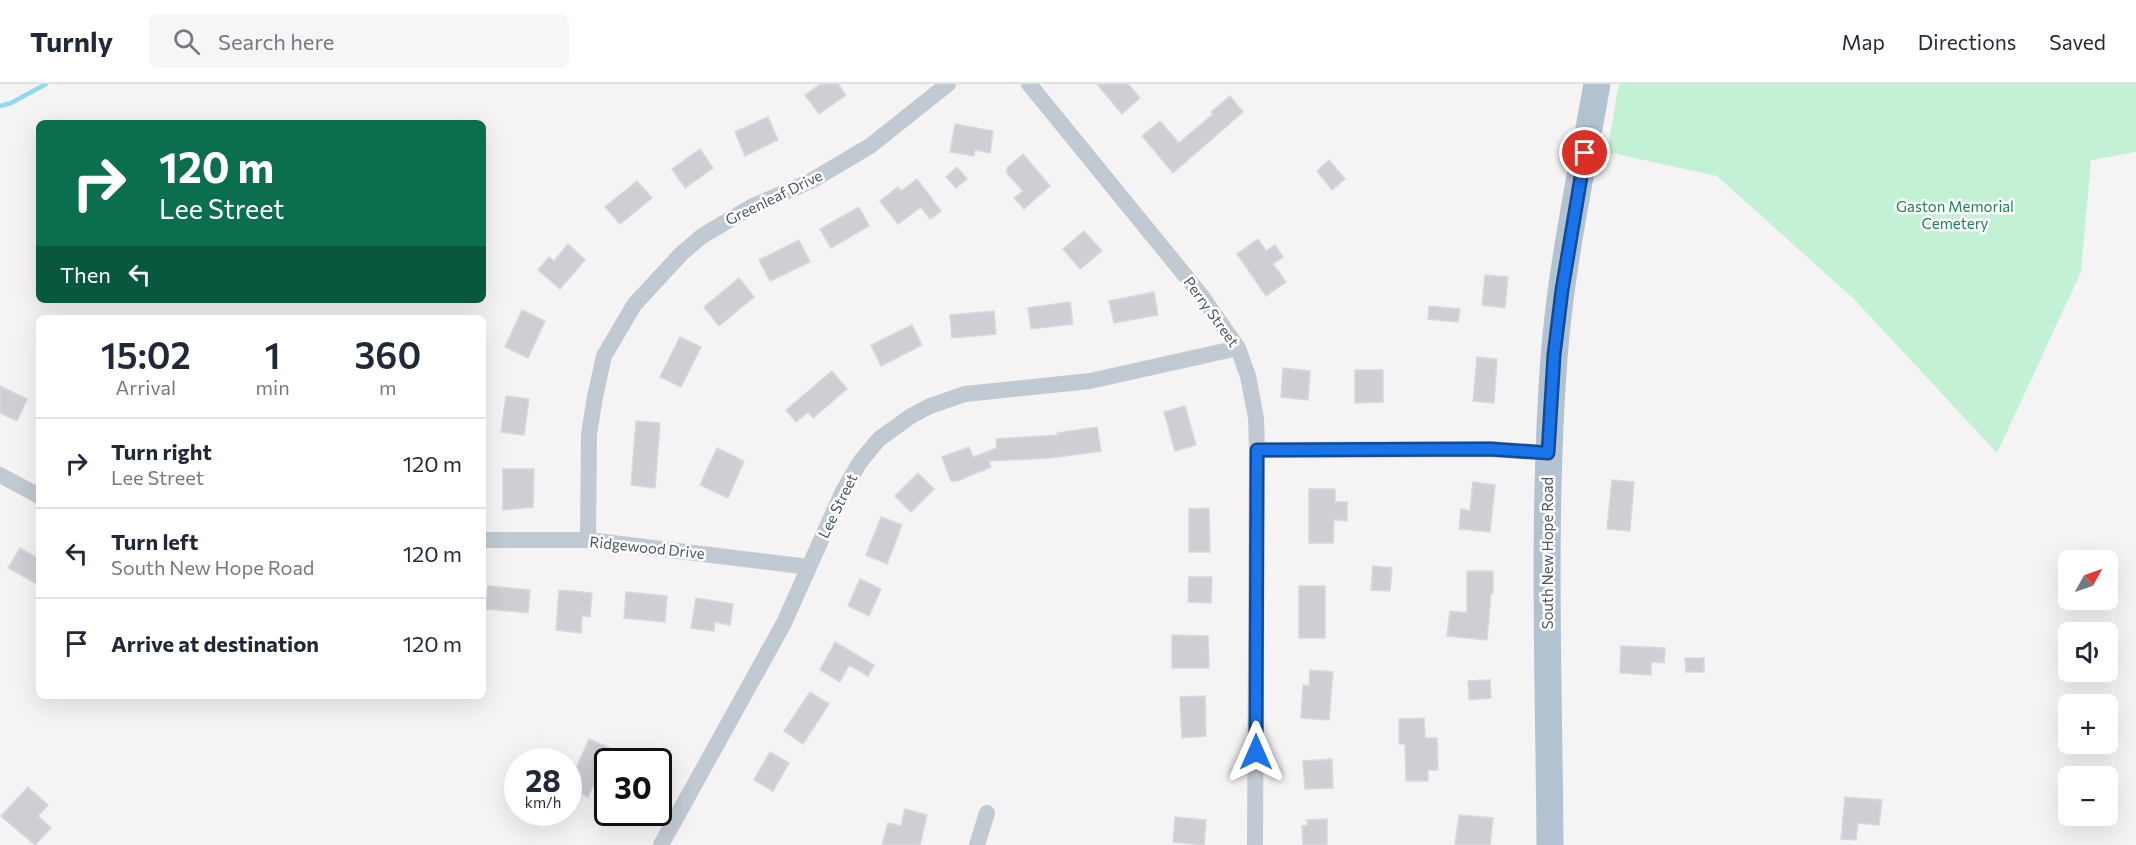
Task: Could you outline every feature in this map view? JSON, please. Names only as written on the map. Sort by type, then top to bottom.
[{"type":"main road","name":"South New Hope Road","points":[[1550,845],[1548,453],[1554,355],[1562,290],[1597,84]]},
{"type":"street","name":"Greenleaf Drive","points":[[588,540],[589,434],[595,397],[604,356],[634,305],[681,254],[702,236],[753,206],[811,181],[870,146],[948,84]]},
{"type":"street","name":"Perry Street","points":[[1029,84],[1201,295],[1238,348],[1248,376],[1254,408],[1257,450],[1255,845]]},
{"type":"street","name":"Lee Street","points":[[661,845],[784,623],[843,491],[860,462],[879,439],[930,406],[965,394],[1090,381],[1238,348]]},
{"type":"street","points":[[1257,450],[1490,449],[1548,453]]},
{"type":"street","points":[[0,476],[36,494]]},
{"type":"street","name":"Ridgewood Drive","points":[[486,540],[588,540],[810,567]]},
{"type":"street","points":[[977,845],[987,813]]},
{"type":"green space","name":"Gaston Memorial Cemetery","points":[[1619,84],[2136,84],[2136,152],[2091,160],[2081,272],[1997,453],[1854,299],[1717,176],[1607,152]]},
{"type":"building","points":[[821,84],[838,84],[846,95],[819,114],[805,95]]},
{"type":"building","points":[[1097,84],[1128,84],[1140,98],[1122,114]]},
{"type":"building","points":[[1230,96],[1243,112],[1173,173],[1142,136],[1160,121],[1179,143]]},
{"type":"building","points":[[768,117],[778,140],[745,156],[735,132]]},
{"type":"building","points":[[955,124],[993,131],[990,153],[975,150],[974,156],[950,152]]},
{"type":"building","points":[[700,149],[713,168],[685,188],[672,169]]},
{"type":"building","points":[[1023,154],[1050,186],[1024,209],[1014,198],[1023,191],[1007,173],[1007,168]]},
{"type":"building","points":[[1329,160],[1345,179],[1332,190],[1317,171]]},
{"type":"building","points":[[957,167],[967,179],[956,188],[946,177]]},
{"type":"building","points":[[917,179],[941,211],[930,219],[921,207],[898,224],[880,201],[898,187],[901,191]]},
{"type":"building","points":[[637,181],[652,198],[620,224],[605,207]]},
{"type":"building","points":[[859,207],[869,226],[831,248],[820,229]]},
{"type":"building","points":[[1084,231],[1102,251],[1080,269],[1063,249]]},
{"type":"building","points":[[1258,239],[1266,251],[1275,245],[1283,257],[1273,264],[1286,282],[1266,296],[1237,254]]},
{"type":"building","points":[[799,240],[810,262],[770,281],[759,260]]},
{"type":"building","points":[[568,244],[585,260],[560,289],[538,270],[549,257],[554,261]]},
{"type":"building","points":[[1485,275],[1508,277],[1505,308],[1482,305]]},
{"type":"building","points":[[739,278],[754,297],[719,326],[704,307]]},
{"type":"building","points":[[1154,292],[1158,315],[1114,323],[1109,301]]},
{"type":"building","points":[[1070,302],[1073,324],[1031,329],[1028,308]]},
{"type":"building","points":[[1429,306],[1460,309],[1458,322],[1428,319]]},
{"type":"building","points":[[522,310],[545,321],[528,358],[505,347]]},
{"type":"building","points":[[994,311],[996,334],[952,338],[950,315]]},
{"type":"building","points":[[912,325],[922,345],[881,366],[871,345]]},
{"type":"building","points":[[680,337],[701,347],[681,387],[660,377]]},
{"type":"building","points":[[1477,357],[1497,359],[1494,403],[1473,401]]},
{"type":"building","points":[[1283,368],[1310,371],[1308,400],[1281,397]]},
{"type":"building","points":[[1355,370],[1383,370],[1383,402],[1355,403]]},
{"type":"building","points":[[832,371],[847,389],[813,418],[808,412],[796,422],[786,410]]},
{"type":"building","points":[[0,386],[27,399],[17,421],[0,413]]},
{"type":"building","points":[[506,396],[529,399],[524,435],[501,432]]},
{"type":"building","points":[[1185,406],[1196,445],[1175,451],[1164,412]]},
{"type":"building","points":[[636,421],[660,423],[655,488],[631,485]]},
{"type":"building","points":[[1097,427],[1101,451],[1050,458],[989,461],[991,467],[957,481],[951,481],[942,457],[969,447],[973,457],[997,448],[996,439],[1058,435],[1057,433]]},
{"type":"building","points":[[717,448],[744,461],[728,498],[700,485]]},
{"type":"building","points":[[503,469],[534,469],[533,507],[503,510]]},
{"type":"building","points":[[918,473],[934,489],[911,512],[895,496]]},
{"type":"building","points":[[1612,480],[1634,482],[1630,531],[1607,529]]},
{"type":"building","points":[[1473,482],[1495,485],[1490,532],[1459,529],[1461,509],[1470,511]]},
{"type":"building","points":[[1309,489],[1335,489],[1335,502],[1347,502],[1347,521],[1334,520],[1333,543],[1309,543]]},
{"type":"building","points":[[1209,508],[1210,552],[1189,552],[1189,509]]},
{"type":"building","points":[[881,517],[902,525],[887,564],[866,555]]},
{"type":"building","points":[[20,548],[36,557],[36,583],[8,568]]},
{"type":"building","points":[[1373,566],[1392,568],[1390,591],[1371,590]]},
{"type":"building","points":[[1467,571],[1493,571],[1493,593],[1491,593],[1487,640],[1447,636],[1450,611],[1467,613]]},
{"type":"building","points":[[1189,577],[1212,577],[1211,603],[1188,602]]},
{"type":"building","points":[[860,579],[881,589],[869,616],[848,606]]},
{"type":"building","points":[[488,586],[530,590],[528,613],[486,609]]},
{"type":"building","points":[[1299,586],[1325,586],[1325,638],[1299,638]]},
{"type":"building","points":[[559,590],[592,593],[590,617],[582,616],[581,633],[556,630]]},
{"type":"building","points":[[626,592],[667,596],[665,622],[624,618]]},
{"type":"building","points":[[696,598],[733,604],[730,625],[715,622],[714,631],[691,628]]},
{"type":"building","points":[[1172,635],[1208,636],[1209,668],[1172,668]]},
{"type":"building","points":[[835,642],[874,665],[868,676],[849,665],[840,682],[820,670]]},
{"type":"building","points":[[1621,646],[1665,648],[1664,663],[1651,662],[1651,675],[1620,673]]},
{"type":"building","points":[[1685,658],[1704,658],[1704,672],[1686,672]]},
{"type":"building","points":[[1310,670],[1333,672],[1329,720],[1301,718],[1303,685],[1309,686]]},
{"type":"building","points":[[1490,680],[1491,698],[1469,700],[1468,681]]},
{"type":"building","points":[[810,692],[829,704],[803,744],[784,731]]},
{"type":"building","points":[[1205,696],[1206,736],[1182,738],[1180,697]]},
{"type":"building","points":[[1424,718],[1425,738],[1437,738],[1438,770],[1428,770],[1428,781],[1406,781],[1405,744],[1399,744],[1399,719]]},
{"type":"building","points":[[589,739],[610,748],[594,748],[594,784],[588,797],[582,794],[582,755]]},
{"type":"building","points":[[770,752],[789,763],[773,791],[754,780]]},
{"type":"building","points":[[1332,759],[1333,788],[1305,789],[1303,761]]},
{"type":"building","points":[[28,787],[48,805],[38,816],[51,828],[35,845],[1,816]]},
{"type":"building","points":[[1845,797],[1882,800],[1879,825],[1858,823],[1856,840],[1841,839]]},
{"type":"building","points":[[905,809],[927,815],[920,845],[882,845],[888,823],[901,826]]},
{"type":"building","points":[[1459,815],[1493,818],[1490,845],[1455,845]]},
{"type":"building","points":[[1175,817],[1206,820],[1204,845],[1173,842]]},
{"type":"building","points":[[1327,819],[1327,845],[1303,845],[1302,826],[1308,825],[1307,820]]},
{"type":"waterway","points":[[0,106],[11,103],[46,84]]},
{"type":"route","points":[[1256,752],[1257,450],[1490,449],[1548,453],[1554,355],[1562,290],[1585,153]]}]
